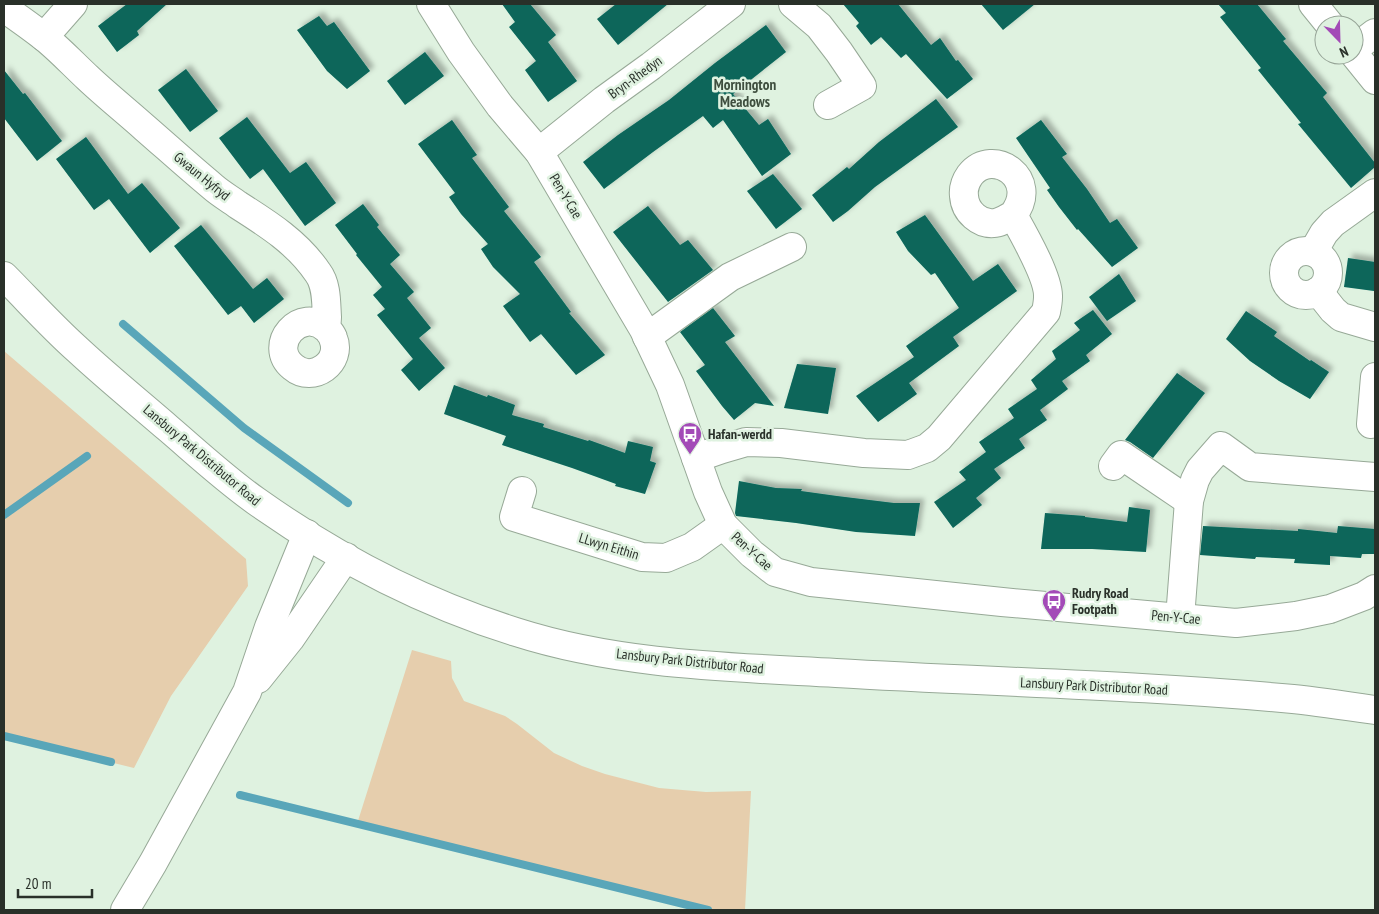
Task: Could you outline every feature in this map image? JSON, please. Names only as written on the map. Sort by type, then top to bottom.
[{"type":"street","points":[[44,37],[73,4]]},
{"type":"street","name":"Pen-Y-Cae","points":[[431,4],[461,52],[500,106],[539,152],[648,337],[670,385],[708,492],[724,525],[752,554],[775,572],[811,582],[1002,602],[1236,623],[1296,616],[1330,609],[1364,596],[1375,589]]},
{"type":"street","name":"Bryn-Rhedyn","points":[[539,152],[604,100],[731,4]]},
{"type":"street","points":[[793,4],[819,26],[862,86],[828,105]]},
{"type":"street","points":[[1313,4],[1322,15]]},
{"type":"street","name":"Gwaun Hyfryd","points":[[4,8],[44,37],[215,189],[276,230],[301,251],[320,274],[325,292],[327,329]]},
{"type":"street","points":[[1364,41],[1375,33]]},
{"type":"street","points":[[1363,65],[1375,80]]},
{"type":"street","points":[[1314,252],[1324,233],[1333,223],[1375,193]]},
{"type":"street","points":[[696,458],[746,442],[781,443],[864,453],[908,455],[927,448],[939,438],[1046,312],[1049,296],[1046,284],[1028,242],[1013,215]]},
{"type":"street","points":[[648,337],[730,277],[792,247]]},
{"type":"street","points":[[1300,252],[1314,252],[1324,261],[1328,274],[1323,287],[1318,291],[1311,294],[1303,294],[1290,288],[1284,274],[1288,260],[1294,255],[1300,252]]},
{"type":"street","name":"Lansbury Park Distributor Road","points":[[4,276],[77,350],[253,499],[346,557],[406,589],[445,606],[517,632],[553,643],[663,662],[1162,689],[1296,700],[1375,710]]},
{"type":"street","points":[[1318,291],[1333,310],[1342,317],[1375,327]]},
{"type":"street","points":[[1372,424],[1375,378]]},
{"type":"street","points":[[1180,618],[1189,500],[1200,470],[1221,446],[1250,467],[1375,478]]},
{"type":"street","points":[[1113,466],[1121,455],[1189,500]]},
{"type":"street","name":"LLwyn Eithin","points":[[522,491],[514,517],[642,557],[666,558],[692,547],[724,525]]},
{"type":"street","points":[[125,910],[158,855],[247,692],[269,627],[307,534]]},
{"type":"street","points":[[247,692],[290,640],[346,557]]},
{"type":"shaded area","points":[[4,351],[246,559],[248,586],[171,696],[134,768],[4,736]]},
{"type":"shaded area","points":[[412,650],[451,661],[452,678],[464,701],[505,716],[554,753],[582,766],[659,788],[706,792],[751,791],[745,910],[708,910],[357,824]]},
{"type":"building","points":[[127,4],[167,4],[137,31],[139,35],[117,52],[98,26]]},
{"type":"building","points":[[502,4],[530,4],[556,35],[548,42],[577,81],[548,102],[525,70],[536,61],[509,27],[515,22]]},
{"type":"building","points":[[616,4],[668,4],[618,45],[597,19]]},
{"type":"building","points":[[843,4],[898,4],[931,45],[940,38],[956,61],[958,60],[973,79],[947,99],[906,54],[901,58],[881,37],[871,45],[856,26],[859,23]]},
{"type":"building","points":[[981,4],[1035,4],[1003,30]]},
{"type":"building","points":[[1218,4],[1257,4],[1286,39],[1283,41],[1327,93],[1323,97],[1375,163],[1375,167],[1351,188],[1298,124],[1301,123],[1258,70],[1261,68],[1220,17],[1226,13]]},
{"type":"building","points":[[319,16],[327,26],[334,22],[370,71],[347,89],[327,71],[297,30]]},
{"type":"building","points":[[766,25],[786,52],[733,94],[759,125],[768,119],[791,154],[762,176],[723,120],[713,128],[703,116],[604,189],[583,162],[669,100]]},
{"type":"building","points":[[425,52],[444,76],[405,105],[387,81]]},
{"type":"building","points":[[186,69],[218,111],[190,132],[158,90]]},
{"type":"building","points":[[4,70],[23,94],[25,93],[62,141],[37,161],[4,118]]},
{"type":"building","points":[[936,99],[958,127],[875,187],[833,222],[812,195],[847,167],[849,169],[879,142]]},
{"type":"building","points":[[247,117],[290,173],[306,162],[336,203],[305,226],[263,169],[250,179],[219,138]]},
{"type":"building","points":[[452,120],[477,155],[472,158],[509,207],[504,211],[541,257],[534,262],[571,312],[569,313],[605,355],[576,375],[541,334],[530,342],[503,306],[520,294],[493,267],[481,249],[488,244],[461,214],[449,197],[455,193],[418,144]]},
{"type":"building","points":[[1041,120],[1067,154],[1062,157],[1110,223],[1117,219],[1138,248],[1112,267],[1077,230],[1059,207],[1047,190],[1050,188],[1016,138]]},
{"type":"building","points":[[86,137],[128,194],[142,183],[180,228],[150,253],[109,199],[94,210],[56,159]]},
{"type":"building","points":[[773,174],[802,209],[776,229],[747,191]]},
{"type":"building","points":[[363,204],[379,225],[377,227],[400,255],[390,264],[414,292],[407,298],[431,328],[419,338],[445,368],[419,391],[401,370],[413,359],[377,315],[385,309],[373,295],[382,287],[335,225]]},
{"type":"building","points":[[648,206],[680,245],[688,240],[713,270],[668,302],[613,232]]},
{"type":"building","points":[[925,215],[973,281],[998,264],[1017,291],[953,337],[959,346],[909,383],[917,394],[878,422],[856,396],[914,357],[906,346],[959,308],[935,273],[931,275],[908,251],[896,232]]},
{"type":"building","points":[[201,225],[253,289],[267,278],[284,299],[254,323],[241,306],[228,315],[174,246]]},
{"type":"building","points":[[1348,258],[1375,262],[1374,291],[1344,287]]},
{"type":"building","points":[[1119,274],[1136,301],[1107,321],[1089,297]]},
{"type":"building","points":[[713,308],[735,336],[725,342],[774,406],[755,403],[734,420],[696,371],[705,365],[680,332]]},
{"type":"building","points":[[1093,310],[1112,334],[1086,355],[1090,361],[1062,381],[1068,389],[1040,410],[1047,420],[1019,439],[1025,448],[994,469],[1001,478],[976,498],[982,505],[953,528],[934,502],[966,480],[959,472],[986,452],[979,442],[1014,418],[1008,409],[1037,389],[1031,380],[1056,359],[1052,351],[1080,330],[1074,323]]},
{"type":"building","points":[[1246,311],[1277,332],[1274,336],[1329,372],[1310,399],[1250,361],[1226,339]]},
{"type":"building","points":[[797,364],[836,368],[828,414],[784,408]]},
{"type":"building","points":[[1177,373],[1205,393],[1153,458],[1125,440]]},
{"type":"building","points":[[454,385],[515,405],[512,415],[544,424],[543,427],[589,440],[625,453],[628,441],[653,447],[650,461],[656,463],[645,494],[615,486],[616,484],[572,468],[502,445],[506,436],[444,414]]},
{"type":"building","points":[[739,481],[776,488],[802,489],[801,491],[894,503],[920,503],[915,536],[856,532],[736,516]]},
{"type":"building","points":[[1129,507],[1150,510],[1146,552],[1041,549],[1045,513],[1127,522]]},
{"type":"building","points":[[1203,526],[1298,531],[1298,529],[1337,533],[1338,526],[1375,529],[1375,554],[1362,554],[1361,558],[1330,556],[1330,565],[1294,563],[1295,559],[1256,557],[1255,559],[1200,555]]},
{"type":"waterway","points":[[123,324],[244,428],[348,503]]},
{"type":"waterway","points":[[4,515],[87,456]]},
{"type":"waterway","points":[[4,736],[111,762]]},
{"type":"waterway","points":[[240,795],[708,910]]},
{"type":"place","name":"Hafan-werdd","points":[[690,455]]},
{"type":"place","name":"Rudry Road Footpath","points":[[1054,622]]},
{"type":"district","name":"Mornington Meadows","points":[[745,94]]}]
